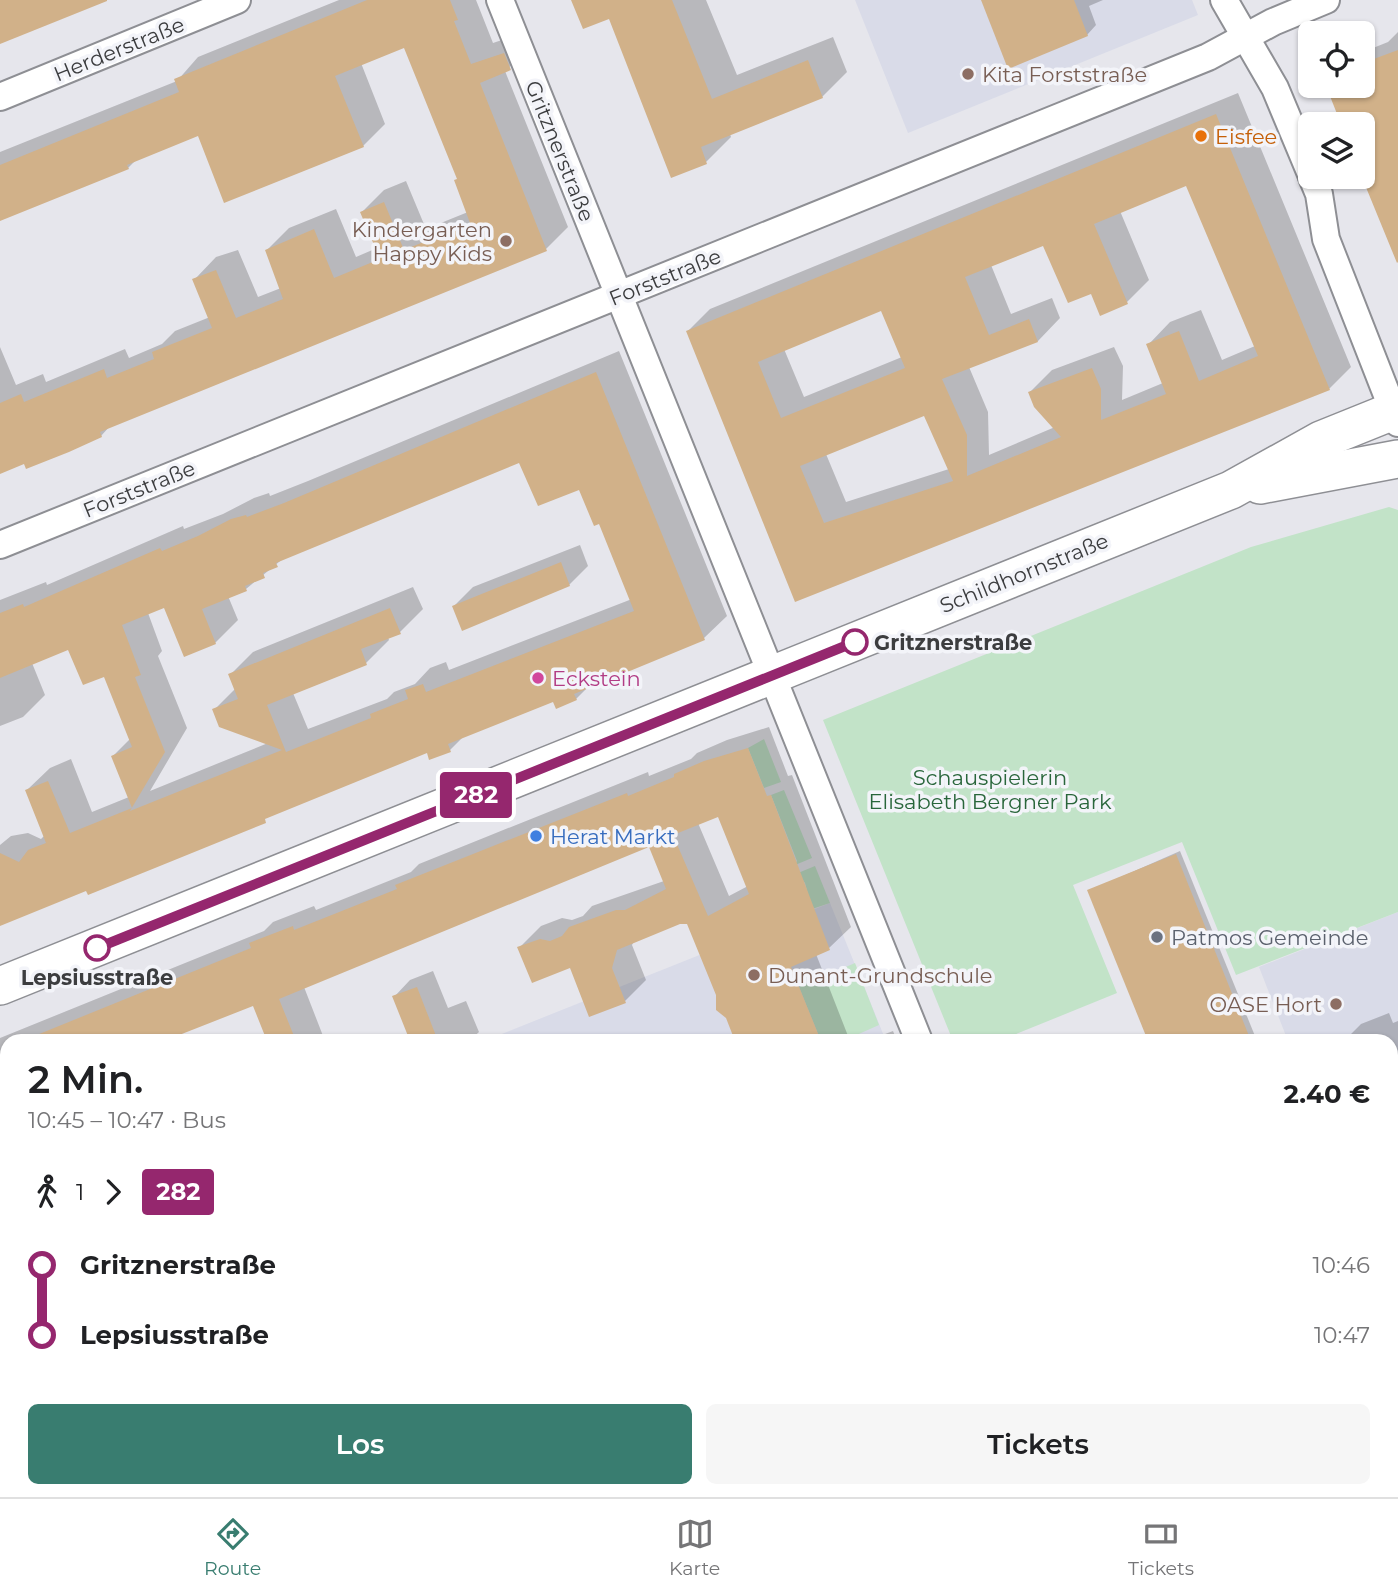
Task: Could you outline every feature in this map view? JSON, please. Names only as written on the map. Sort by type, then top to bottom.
[{"type":"main road","name":"Schildhornstraße","points":[[0,986],[1231,490],[1321,440],[1396,415]]},
{"type":"main road","name":"Schildhornstraße","points":[[1231,490],[1398,459]]},
{"type":"street","name":"Herderstraße","points":[[0,97],[237,0]]},
{"type":"street","name":"Gritznerstraße","points":[[500,0],[916,1034]]},
{"type":"street","points":[[1224,0],[1275,88],[1298,144]]},
{"type":"street","name":"Forststraße","points":[[0,545],[1208,57],[1273,22],[1326,0]]},
{"type":"street","points":[[1317,189],[1326,239],[1396,415]]},
{"type":"shaded area","name":"Kita Forststraße","points":[[855,0],[1192,0],[1198,15],[908,133]]},
{"type":"shaded area","name":"Dunant-Grundschule","points":[[830,903],[883,1034],[502,1034]]},
{"type":"shaded area","name":"OASE Hort","points":[[1398,912],[1398,1034],[1285,1034],[1259,967]]},
{"type":"green space","name":"Schauspielerin Elisabeth Bergner Park","points":[[1389,507],[1398,510],[1398,912],[1236,975],[1182,842],[1073,885],[1117,993],[1016,1034],[950,1034],[823,720],[1251,547]]},
{"type":"green space","points":[[764,739],[781,782],[764,788],[748,748]]},
{"type":"green space","points":[[784,790],[812,858],[795,865],[797,861],[771,795]]},
{"type":"green space","points":[[815,866],[830,903],[812,909],[805,883],[798,873]]},
{"type":"green space","points":[[855,963],[879,1025],[859,1034],[818,1034],[799,987]]},
{"type":"building","points":[[0,0],[107,0],[107,1],[0,44]]},
{"type":"building","points":[[367,0],[450,0],[458,20],[454,21],[471,64],[504,53],[511,70],[480,83],[547,251],[100,432],[102,437],[69,452],[26,469],[24,464],[0,474],[0,403],[21,394],[24,402],[104,369],[107,378],[154,359],[152,352],[212,328],[192,279],[216,270],[236,318],[283,299],[265,250],[314,229],[334,278],[380,259],[360,212],[384,202],[404,250],[470,223],[454,180],[457,179],[404,48],[335,76],[364,147],[224,203],[198,136],[127,165],[129,169],[0,221],[0,165],[179,92],[174,79]]},
{"type":"building","points":[[571,0],[672,0],[712,99],[808,60],[823,98],[701,147],[707,164],[671,178],[609,19],[583,29]]},
{"type":"building","points":[[981,0],[1074,0],[1088,36],[1008,69]]},
{"type":"building","points":[[1398,50],[1397,263],[1367,189],[1375,189],[1375,112],[1336,112],[1331,98],[1375,98],[1375,59]]},
{"type":"building","points":[[1216,114],[1330,390],[795,602],[686,331]],"holes":[[[1186,186],[1258,356],[1199,381],[1179,331],[1146,344],[1166,394],[1101,420],[1101,389],[1092,368],[1028,392],[1034,407],[1061,437],[967,476],[967,435],[942,379],[1038,342],[1029,319],[989,335],[965,277],[1043,246],[1068,303],[1091,294],[1100,316],[1128,304],[1094,224]],[[881,311],[905,368],[781,418],[758,362]],[[924,416],[953,481],[824,523],[800,466]]]},
{"type":"building","points":[[596,372],[705,640],[574,694],[577,700],[556,709],[553,702],[448,744],[451,752],[429,760],[427,753],[265,819],[266,823],[155,868],[88,895],[86,891],[0,926],[0,853],[19,862],[28,850],[46,843],[25,790],[48,781],[70,833],[132,808],[111,756],[132,747],[104,677],[83,685],[68,650],[0,678],[0,613],[23,604],[24,607],[160,548],[162,551],[231,519],[246,515],[247,517]],"holes":[[[519,463],[538,506],[579,490],[594,526],[599,524],[634,611],[426,692],[423,684],[405,690],[408,699],[370,714],[371,718],[286,752],[267,705],[367,665],[361,649],[401,634],[390,608],[228,674],[238,699],[212,709],[219,727],[282,750],[130,811],[165,752],[135,677],[141,675],[122,625],[164,608],[184,657],[216,644],[202,609],[247,591],[245,586],[265,578],[263,573],[278,567],[276,563]]]},
{"type":"building","points":[[561,562],[570,586],[462,631],[452,606]]},
{"type":"building","points":[[748,748],[767,796],[771,795],[830,950],[791,967],[818,1034],[732,1034],[726,1018],[716,1010],[716,995],[687,924],[680,924],[617,950],[612,968],[626,1003],[589,1017],[570,968],[532,983],[517,947],[540,939],[550,941],[562,936],[569,927],[616,910],[625,910],[666,889],[649,847],[279,999],[293,1034],[264,1034],[253,1006],[182,1034],[39,1034],[251,948],[249,943],[293,926],[294,930],[397,889],[395,885],[627,793],[628,796],[674,777],[674,774],[704,761]],"holes":[[[718,817],[749,894],[708,916],[673,835]]]},
{"type":"building","name":"Patmos Gemeinde","points":[[1176,854],[1248,1034],[1145,1034],[1087,890]]},
{"type":"building","points":[[417,987],[435,1034],[407,1034],[392,996]]},
{"type":"bus line","name":"282","points":[[97,948],[855,642]]},
{"type":"place","name":"Kita Forststraße","points":[[968,74]]},
{"type":"place","name":"Eisfee","points":[[1201,136]]},
{"type":"place","name":"Kindergarten Happy Kids","points":[[506,241]]},
{"type":"place","name":"Gritznerstraße","points":[[855,642]]},
{"type":"place","name":"Eckstein","points":[[538,678]]},
{"type":"place","name":"Herat Markt","points":[[536,836]]},
{"type":"place","name":"Patmos Gemeinde","points":[[1157,937]]},
{"type":"place","name":"Lepsiusstraße","points":[[97,948]]},
{"type":"place","name":"Dunant-Grundschule","points":[[754,975]]},
{"type":"place","name":"OASE Hort","points":[[1336,1004]]}]
